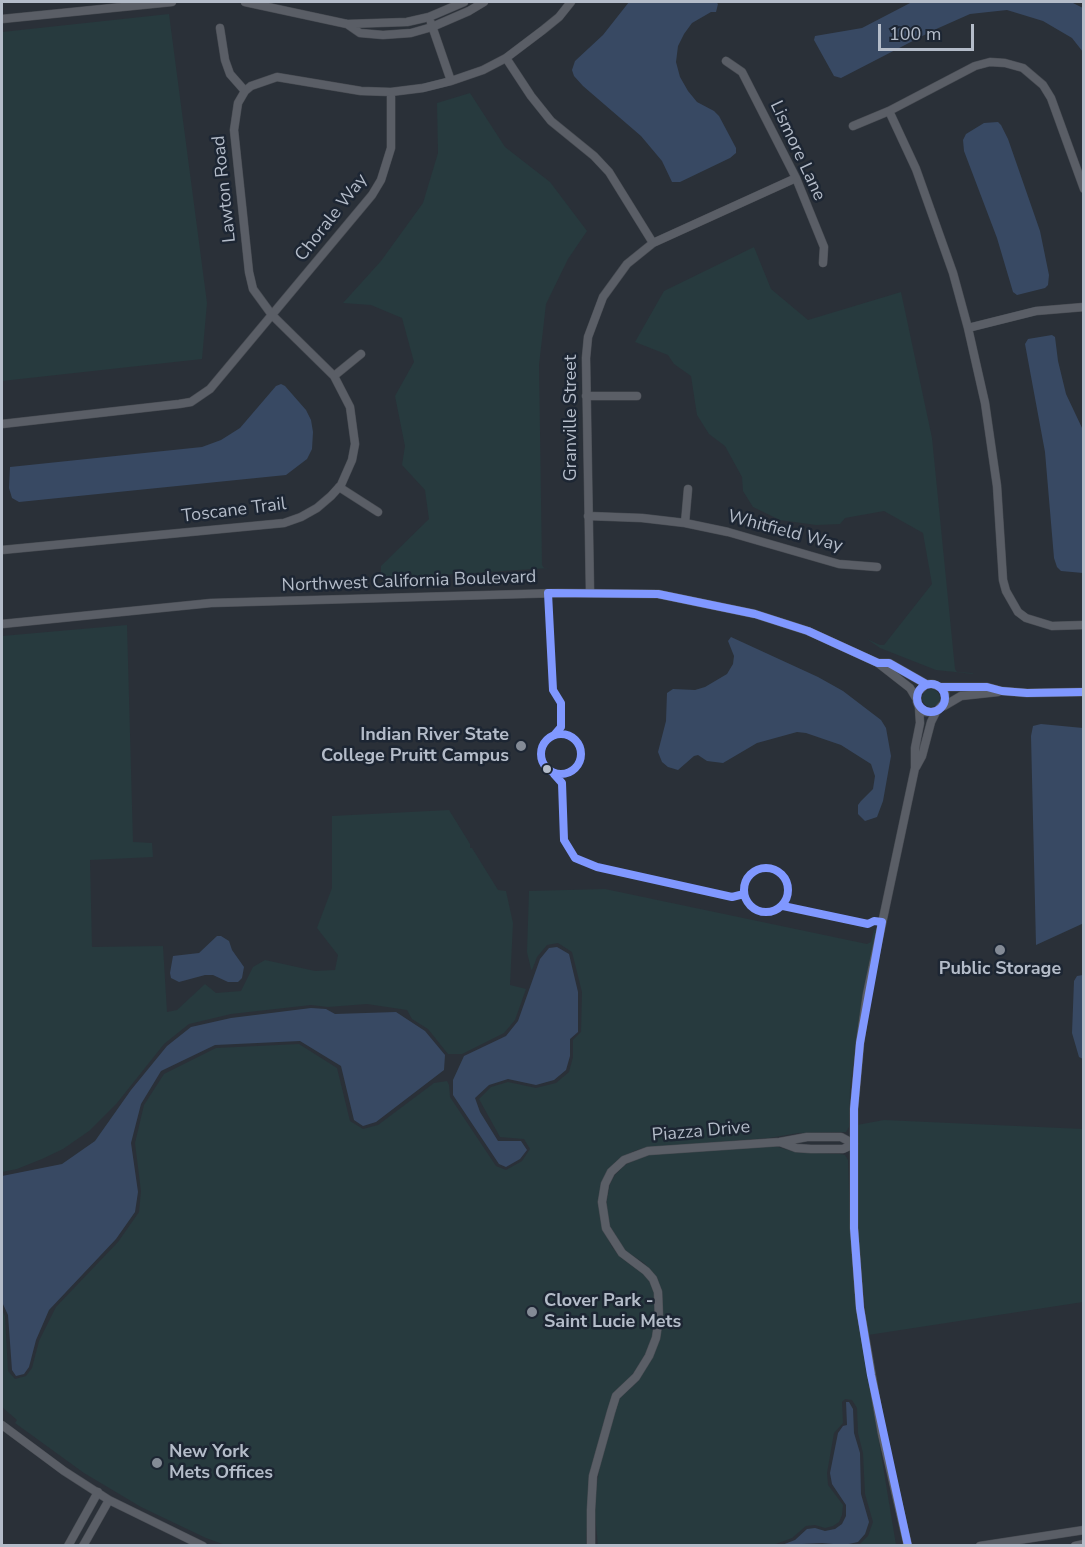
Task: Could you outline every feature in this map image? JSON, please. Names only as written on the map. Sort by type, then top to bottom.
[{"type":"street","points":[[2,19],[139,3],[172,2]]},
{"type":"street","points":[[245,2],[347,24],[407,22],[429,18],[464,2]]},
{"type":"street","points":[[347,24],[360,33],[383,35],[411,33],[432,27],[484,2]]},
{"type":"street","points":[[220,28],[225,60],[230,74],[244,91],[277,76],[361,91],[391,92],[423,88],[483,70],[506,58],[543,30],[571,2]]},
{"type":"street","points":[[429,18],[451,81]]},
{"type":"street","points":[[506,58],[551,121],[594,156],[609,172],[653,243]]},
{"type":"street","name":"Lismore Lane","points":[[726,61],[742,72],[796,178],[824,247],[823,263]]},
{"type":"street","points":[[853,126],[889,111],[975,66],[990,62],[1005,63],[1023,68],[1043,85],[1051,98],[1083,189]]},
{"type":"street","name":"Lawton Road","points":[[244,91],[238,103],[234,130],[249,272],[253,289],[272,315]]},
{"type":"street","name":"Chorale Way","points":[[272,315],[353,219],[381,180],[391,148],[391,92]]},
{"type":"street","points":[[889,111],[920,180],[953,273],[968,328],[985,403],[997,486],[1003,580],[1006,591],[1018,612],[1026,618],[1045,625],[1083,625]]},
{"type":"street","name":"Granville Street","points":[[590,592],[586,396],[588,338],[599,304],[614,280],[643,250],[653,243],[796,178]]},
{"type":"street","points":[[968,328],[1036,311],[1083,307]]},
{"type":"street","points":[[2,424],[191,402],[210,389],[272,315]]},
{"type":"street","name":"Toscane Trail","points":[[2,550],[284,523],[302,517],[317,508],[339,488],[352,460],[355,444],[350,407],[334,376],[272,315]]},
{"type":"street","points":[[334,376],[361,354]]},
{"type":"street","points":[[586,396],[637,396]]},
{"type":"street","points":[[339,488],[378,512]]},
{"type":"street","points":[[685,523],[688,489]]},
{"type":"street","name":"Whitfield Way","points":[[588,516],[642,518],[685,523],[728,532],[839,564],[877,567]]},
{"type":"street","name":"Northwest California Boulevard","points":[[2,624],[211,603],[590,592],[658,594],[755,614],[808,631],[878,663],[910,688],[916,698]]},
{"type":"street","points":[[1011,619],[1018,612]]},
{"type":"street","name":"Northwest California Boulevard","points":[[878,663],[890,663],[926,684]]},
{"type":"street","points":[[908,1545],[882,1434],[860,1308],[854,1228],[854,1109],[867,994],[915,768],[915,748],[920,723],[916,698],[920,688],[926,684],[940,687],[987,687],[1027,693],[1083,692]]},
{"type":"street","points":[[940,687],[946,697],[943,706]]},
{"type":"street","points":[[915,768],[922,756],[936,712],[961,696],[1002,691]]},
{"type":"street","points":[[919,707],[926,712],[936,712]]},
{"type":"street","name":"Piazza Drive","points":[[591,1545],[593,1476],[611,1412],[616,1396],[636,1377],[649,1356],[656,1338],[659,1318],[658,1292],[653,1279],[622,1253],[606,1228],[602,1202],[605,1184],[611,1173],[634,1155],[648,1151],[780,1142],[801,1137],[840,1137],[854,1144]]},
{"type":"street","name":"Piazza Drive","points":[[780,1142],[796,1148],[811,1149],[843,1149],[854,1144]]},
{"type":"street","points":[[2,1425],[47,1459],[109,1500],[203,1545]]},
{"type":"street","points":[[68,1545],[98,1492]]},
{"type":"street","points":[[83,1545],[109,1500]]},
{"type":"street","points":[[980,1545],[1083,1530]]},
{"type":"street","points":[[1075,1545],[1083,1544]]},
{"type":"green space","points":[[169,14],[207,303],[202,359],[2,381],[2,32]]},
{"type":"green space","points":[[470,93],[505,147],[550,182],[587,231],[568,259],[546,304],[539,365],[542,565],[544,568],[549,568],[381,579],[381,566],[429,519],[425,490],[402,465],[405,446],[395,396],[414,362],[402,318],[371,305],[343,303],[381,261],[423,203],[438,153],[437,103]]},
{"type":"green space","points":[[754,247],[771,289],[808,320],[901,292],[932,438],[955,669],[957,672],[974,674],[936,670],[880,648],[867,639],[884,645],[932,584],[923,533],[884,511],[845,518],[840,524],[816,525],[780,520],[753,507],[743,491],[742,477],[725,446],[709,434],[697,415],[691,376],[674,364],[668,355],[635,342],[664,291]]},
{"type":"green space","points":[[127,625],[133,842],[152,843],[153,857],[90,860],[92,947],[163,946],[167,1012],[177,1010],[205,984],[216,993],[241,991],[253,967],[265,960],[315,971],[335,970],[338,955],[317,928],[332,888],[332,816],[449,810],[470,844],[470,848],[498,890],[506,891],[513,923],[510,985],[526,989],[515,1020],[504,1033],[462,1054],[448,1054],[428,1029],[412,1019],[407,1010],[367,1004],[328,1007],[311,1005],[231,1014],[189,1024],[164,1044],[117,1103],[89,1131],[63,1149],[42,1159],[2,1172],[2,636]]},
{"type":"green space","points":[[931,689],[937,692],[940,698],[937,704],[931,707],[925,704],[922,698],[925,692]]},
{"type":"green space","points":[[605,889],[867,944],[871,942],[874,930],[876,930],[856,1043],[850,1089],[849,1127],[846,1132],[798,1133],[769,1138],[644,1148],[621,1158],[603,1180],[598,1200],[603,1229],[620,1257],[650,1281],[655,1296],[656,1319],[654,1333],[646,1354],[632,1375],[614,1393],[605,1418],[590,1476],[586,1545],[228,1546],[141,1507],[84,1473],[15,1423],[17,1420],[2,1407],[2,1310],[5,1316],[8,1371],[15,1379],[26,1376],[32,1368],[39,1341],[56,1307],[118,1242],[139,1212],[141,1191],[135,1143],[144,1105],[164,1074],[216,1048],[299,1044],[337,1068],[350,1121],[363,1129],[378,1125],[434,1083],[447,1081],[450,1097],[496,1166],[506,1170],[522,1161],[530,1149],[524,1139],[500,1137],[479,1099],[491,1087],[508,1082],[536,1088],[556,1083],[569,1072],[573,1057],[573,1040],[581,1032],[582,992],[572,952],[558,943],[547,945],[531,969],[527,952],[529,891]]},
{"type":"green space","points":[[884,1120],[1083,1129],[1083,1302],[868,1335],[857,1227],[857,1125]]},
{"type":"green space","points":[[771,1145],[795,1152],[840,1154],[845,1155],[848,1160],[850,1224],[857,1308],[896,1545],[856,1545],[868,1536],[873,1522],[865,1494],[863,1453],[858,1433],[857,1408],[852,1400],[845,1399],[842,1402],[843,1423],[834,1433],[827,1473],[828,1485],[843,1505],[839,1522],[833,1526],[825,1528],[815,1525],[806,1526],[792,1538],[773,1545],[598,1546],[595,1515],[596,1490],[610,1426],[620,1398],[636,1383],[654,1353],[660,1337],[663,1315],[661,1292],[655,1275],[644,1263],[624,1250],[610,1226],[606,1205],[610,1184],[625,1165],[645,1155]]},
{"type":"water","points":[[629,2],[716,2],[718,4],[716,12],[711,12],[692,23],[684,34],[678,46],[676,62],[680,77],[688,91],[697,102],[719,116],[736,148],[736,153],[680,182],[672,182],[662,161],[641,136],[583,86],[572,70],[575,61],[603,35]]},
{"type":"water","points":[[912,2],[1071,2],[1083,8],[1083,52],[1072,38],[1043,21],[1007,10],[970,14],[841,78],[834,76],[814,40],[815,36],[862,28]]},
{"type":"water","points":[[998,122],[1008,139],[1040,231],[1049,275],[1048,285],[1045,288],[1017,295],[1013,292],[997,238],[964,151],[963,140],[966,134],[984,123]]},
{"type":"water","points":[[1052,335],[1055,337],[1066,394],[1083,430],[1083,573],[1061,571],[1054,558],[1045,452],[1025,344],[1028,339]]},
{"type":"water","points":[[281,384],[306,410],[313,432],[312,449],[307,459],[286,475],[19,502],[12,498],[9,488],[10,467],[202,447],[221,440],[240,428],[276,386]]},
{"type":"water","points":[[731,637],[818,677],[843,691],[881,720],[886,728],[891,756],[883,801],[877,817],[865,821],[858,814],[858,805],[873,789],[875,776],[871,764],[841,745],[806,733],[797,732],[757,743],[723,763],[707,761],[698,755],[678,770],[662,762],[658,752],[666,721],[667,693],[673,689],[695,690],[705,687],[727,674],[733,664],[734,656],[728,641]]},
{"type":"water","points":[[1041,724],[1083,728],[1084,923],[1036,945],[1031,736],[1033,726]]},
{"type":"water","points":[[217,936],[229,941],[232,950],[244,967],[242,978],[238,982],[228,982],[213,975],[179,982],[171,978],[173,956],[199,953]]},
{"type":"water","points":[[557,947],[569,954],[578,992],[578,1032],[570,1039],[570,1056],[566,1070],[554,1080],[536,1085],[508,1079],[489,1085],[475,1098],[480,1112],[498,1141],[521,1141],[527,1150],[520,1159],[506,1167],[499,1164],[453,1095],[453,1080],[464,1056],[506,1036],[518,1021],[540,959],[549,948]]},
{"type":"water","points":[[1084,975],[1083,1059],[1079,1057],[1072,1033],[1074,981],[1077,976]]},
{"type":"water","points":[[311,1008],[326,1009],[335,1014],[396,1012],[425,1031],[445,1055],[444,1070],[376,1122],[363,1126],[354,1120],[341,1066],[300,1041],[215,1045],[161,1071],[141,1104],[131,1143],[138,1192],[135,1212],[116,1239],[49,1310],[36,1340],[29,1367],[24,1374],[16,1376],[12,1370],[8,1315],[2,1302],[2,1176],[62,1164],[95,1141],[131,1090],[167,1046],[191,1027],[231,1018]]},
{"type":"water","points":[[846,1402],[849,1402],[853,1409],[854,1433],[860,1453],[861,1494],[869,1522],[865,1534],[858,1542],[844,1545],[822,1543],[782,1545],[795,1540],[807,1529],[815,1528],[825,1531],[835,1529],[842,1524],[846,1516],[846,1505],[832,1484],[830,1473],[838,1433],[843,1426],[847,1425]]},
{"type":"transit line","points":[[555,734],[561,727],[561,703],[553,690],[548,593],[658,594],[755,614],[808,631],[878,663],[889,663],[926,684]]},
{"type":"transit line","points":[[931,684],[941,688],[945,698],[941,708],[931,712],[921,708],[917,698],[921,688],[931,684]]},
{"type":"transit line","points":[[941,687],[987,687],[1027,693],[1084,692]]},
{"type":"transit line","points":[[561,734],[569,735],[575,740],[580,746],[581,754],[580,762],[575,768],[569,773],[561,774],[553,773],[547,768],[542,762],[541,754],[542,746],[547,740],[553,735],[561,734]]},
{"type":"transit line","points":[[554,774],[562,783],[564,840],[575,858],[597,867],[732,897],[744,894]]},
{"type":"transit line","points":[[766,868],[782,874],[788,890],[782,906],[766,912],[750,906],[744,890],[750,874],[766,868]]},
{"type":"transit line","points":[[783,906],[868,924],[874,921],[882,922],[860,1043],[854,1109],[854,1228],[860,1308],[871,1375],[908,1546]]},
{"type":"place","name":"Indian River State College Pruitt Campus","points":[[521,746]]},
{"type":"place","name":"Public Storage","points":[[1000,950]]},
{"type":"place","name":"Clover Park - Saint Lucie Mets","points":[[532,1312]]},
{"type":"place","name":"New York Mets Offices","points":[[157,1463]]}]
